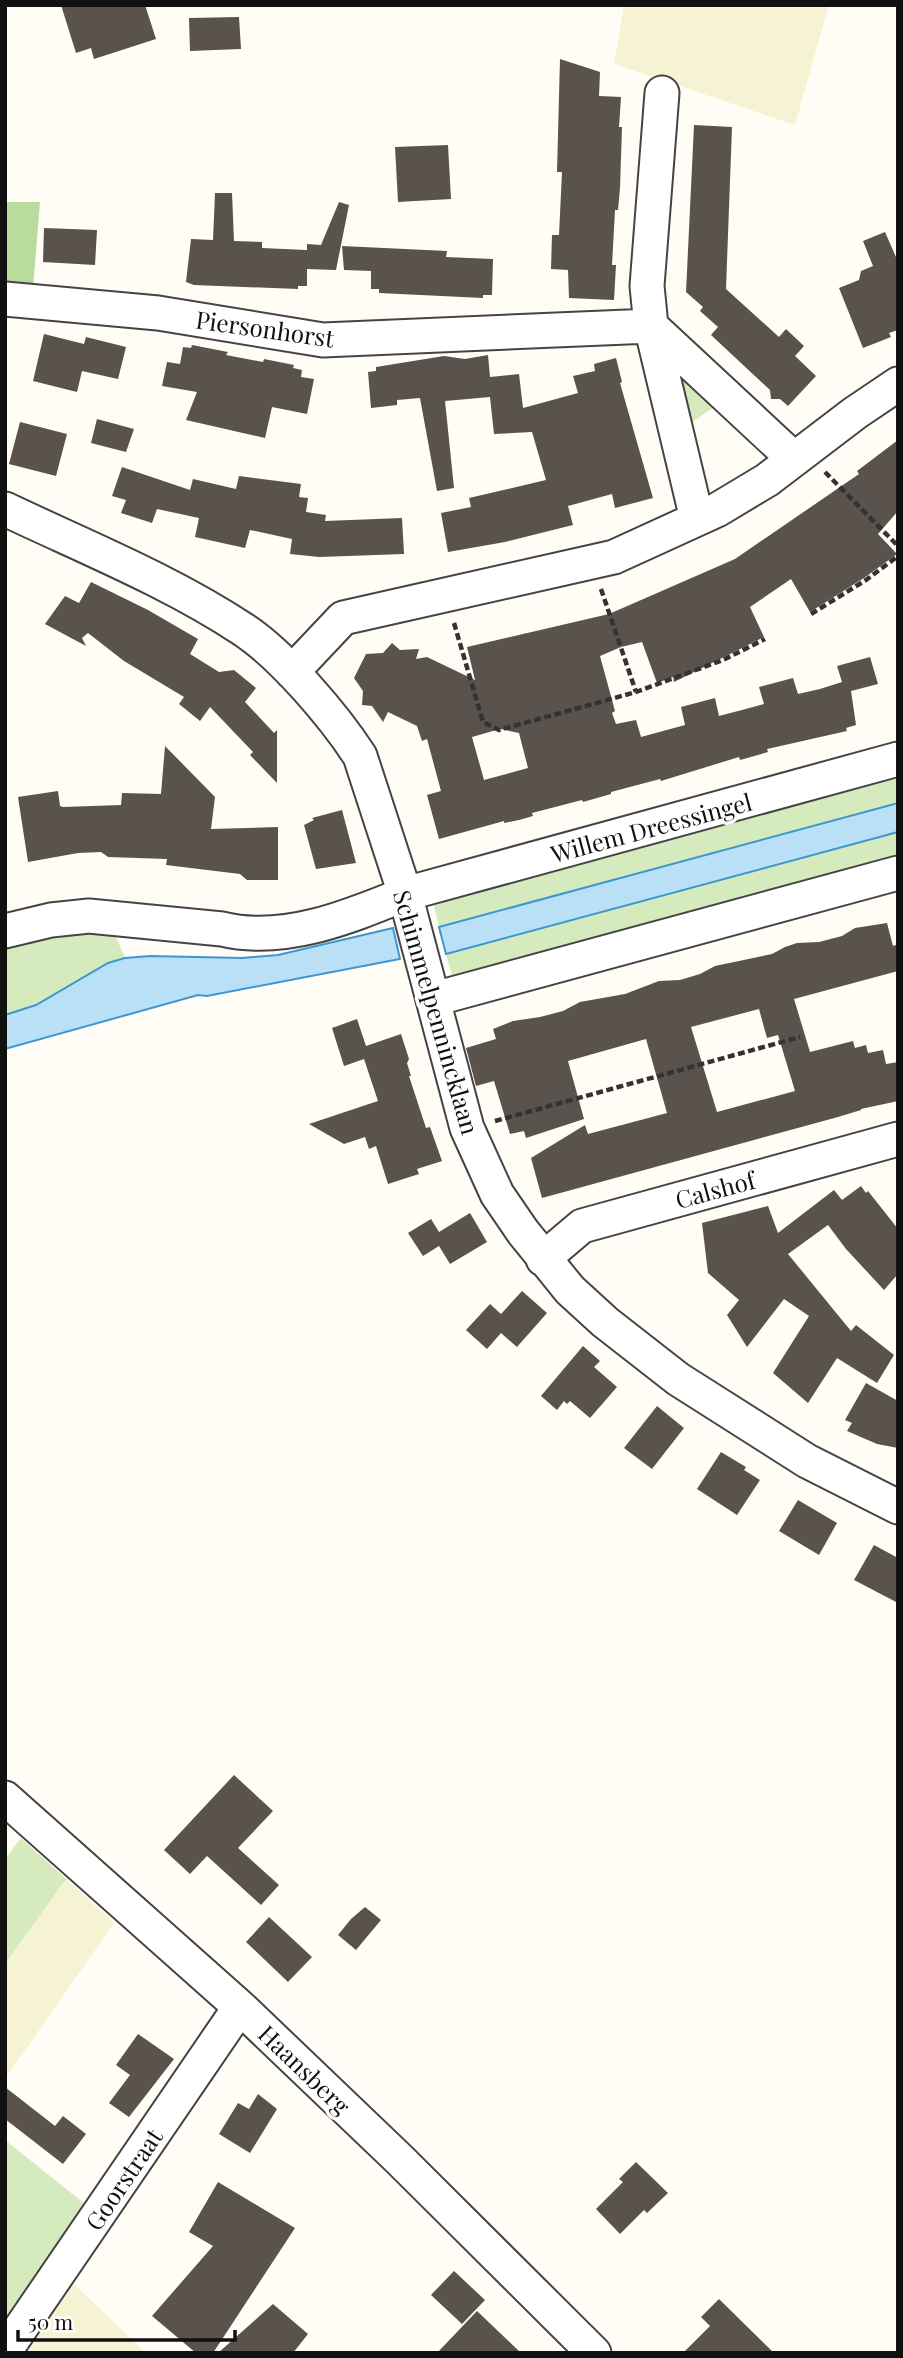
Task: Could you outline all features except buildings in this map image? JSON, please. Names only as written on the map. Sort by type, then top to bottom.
[{"type":"street","points":[[662,93],[646,286],[650,326],[697,519]]},
{"type":"street","name":"Piersonhorst","points":[[5,299],[158,313],[323,340],[650,326]]},
{"type":"street","points":[[650,326],[799,455]]},
{"type":"street","points":[[292,672],[343,618],[614,557],[697,519],[750,491],[898,384]]},
{"type":"street","name":"Schimmelpennincklaan","points":[[5,509],[168,586],[246,631],[292,672],[348,737],[360,756],[405,894],[467,1128],[497,1194],[543,1259],[570,1290],[605,1322],[678,1379],[807,1461],[898,1507]]},
{"type":"street","name":"Willem Dreessingel","points":[[5,931],[51,920],[89,916],[258,934],[301,928],[350,917],[405,894],[898,759]]},
{"type":"street","points":[[434,999],[898,873]]},
{"type":"street","name":"Calshof","points":[[543,1259],[582,1226],[898,1139]]},
{"type":"street","name":"Haansberg","points":[[5,1798],[240,2007],[399,2159],[594,2353]]},
{"type":"street","name":"Goorstraat","points":[[5,2351],[240,2007]]},
{"type":"path","points":[[799,455],[898,547]]},
{"type":"path","points":[[811,614],[857,586],[898,556]]},
{"type":"path","points":[[591,562],[636,692]]},
{"type":"path","points":[[446,595],[483,722],[499,730],[636,692],[723,660],[765,639]]},
{"type":"path","points":[[467,1128],[800,1037]]},
{"type":"shaded area","points":[[624,5],[829,5],[795,125],[614,64]]},
{"type":"shaded area","points":[[66,1879],[114,1923],[5,2079],[5,1964]]},
{"type":"shaded area","points":[[73,2283],[146,2353],[24,2353]]},
{"type":"green space","points":[[5,202],[40,202],[33,288],[5,290]]},
{"type":"green space","points":[[682,377],[717,405],[685,427],[677,378]]},
{"type":"green space","points":[[898,771],[898,803],[439,927],[433,902]]},
{"type":"green space","points":[[898,832],[898,864],[449,980],[452,975],[446,954]]},
{"type":"green space","points":[[113,930],[125,958],[108,963],[36,1005],[5,1015],[5,941]]},
{"type":"green space","points":[[21,1838],[66,1879],[5,1964],[5,1859]]},
{"type":"green space","points":[[5,2140],[90,2208],[5,2329]]},
{"type":"water","points":[[898,803],[898,832],[446,954],[439,927]]},
{"type":"water","points":[[393,928],[400,959],[207,996],[198,995],[5,1049],[5,1015],[36,1005],[108,963],[125,958],[150,956],[242,958],[278,955]]}]
